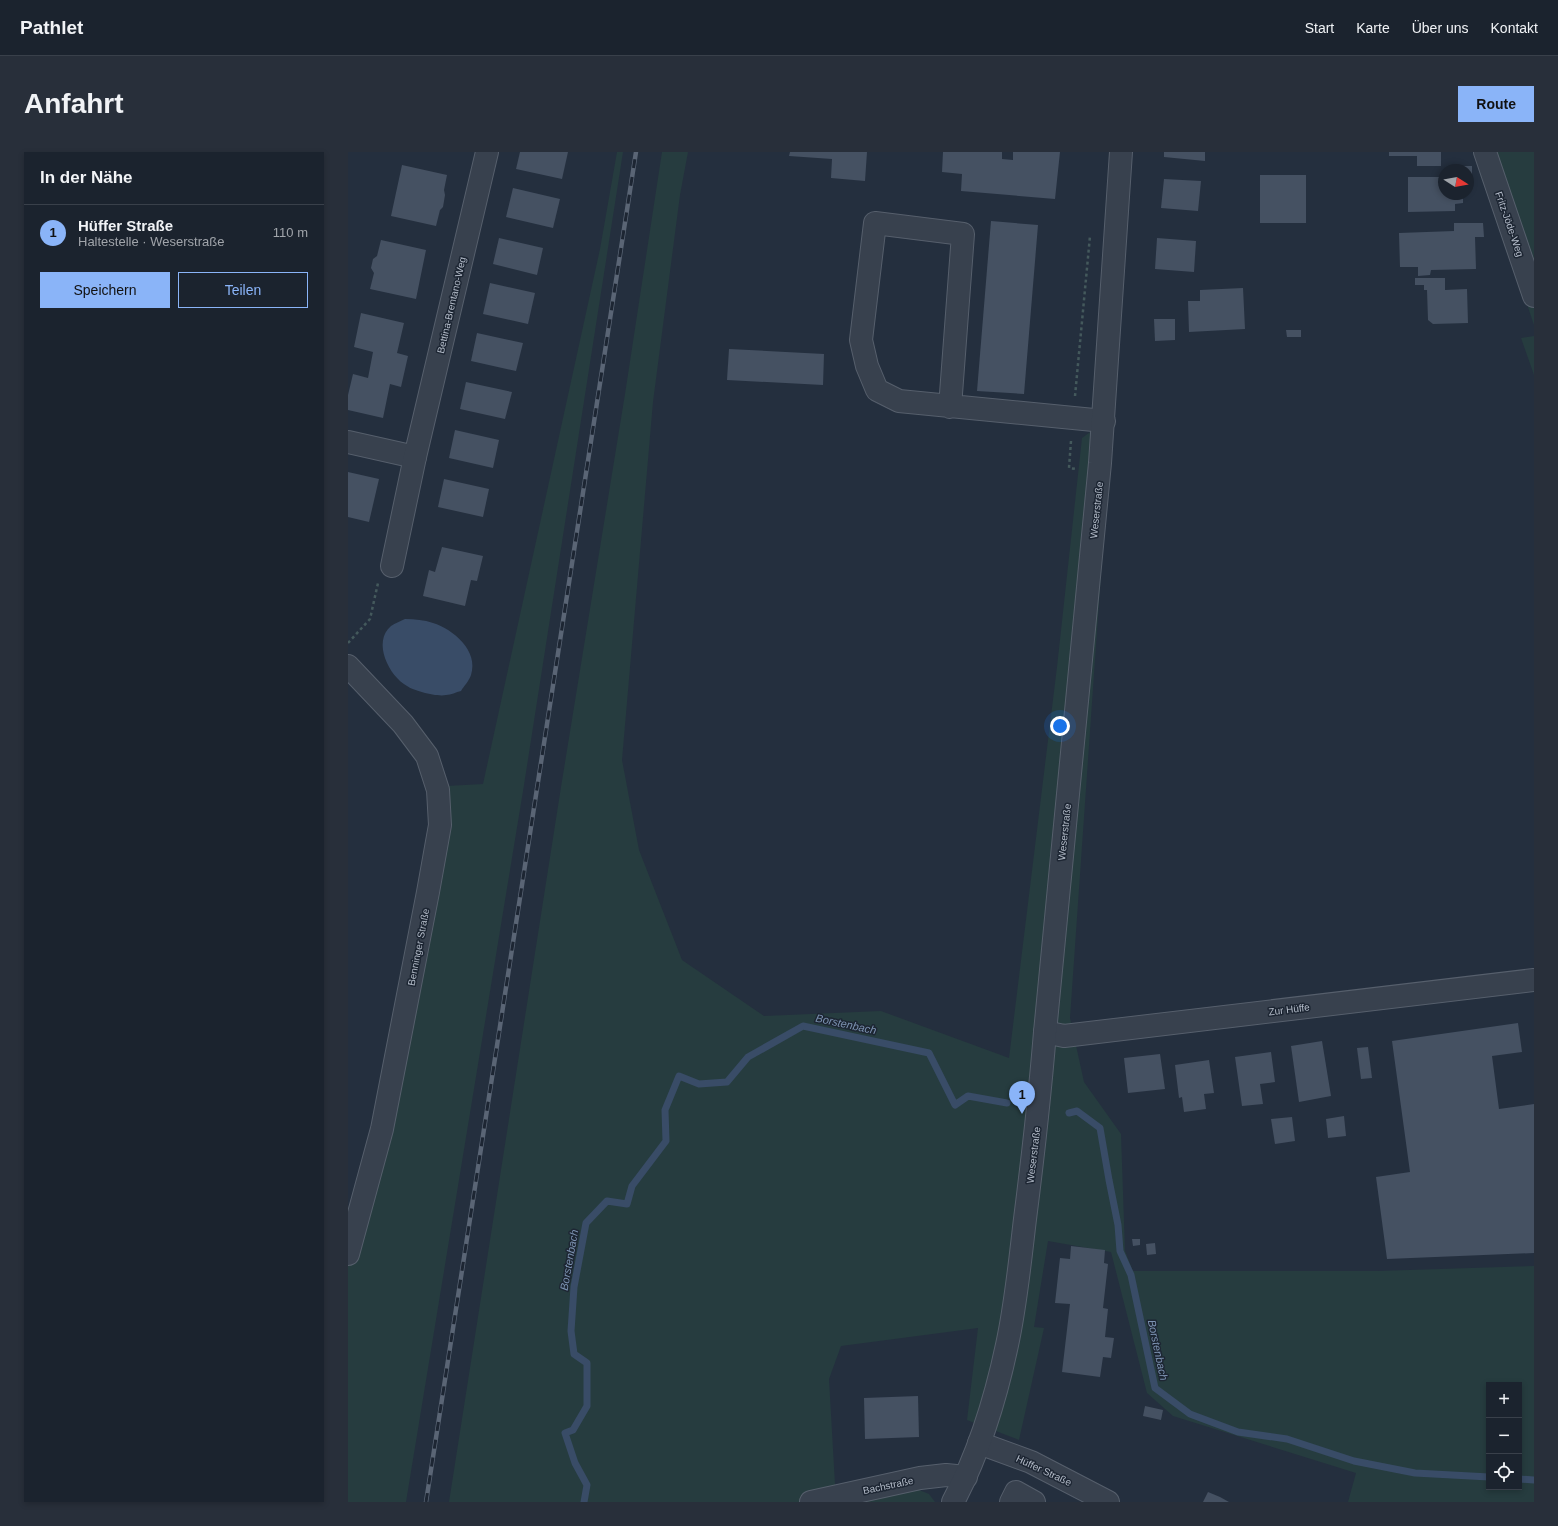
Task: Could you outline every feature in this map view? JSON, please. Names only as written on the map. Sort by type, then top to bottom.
[{"type":"street","name":"Bettina-Brentano-Weg","points":[[392,566],[415,457],[487,152]]},
{"type":"street","name":"Weserstraße","points":[[953,1502],[966,1477],[991,1405],[1007,1345],[1016,1289],[1040,1093],[1104,421],[1121,152]]},
{"type":"street","name":"Fritz-Jöde-Weg","points":[[1485,152],[1534,296]]},
{"type":"street","points":[[950,407],[963,234],[875,223],[861,340],[867,366],[877,390],[899,402],[950,407],[1104,421]]},
{"type":"street","points":[[348,442],[415,457]]},
{"type":"street","name":"Benninger Straße","points":[[348,666],[403,724],[426,756],[438,790],[440,825],[382,1129],[348,1254]]},
{"type":"street","name":"Zur Hüffe","points":[[1045,1032],[1064,1036],[1534,980]]},
{"type":"street","name":"Hüffer Straße","points":[[979,1442],[1030,1462],[1108,1502]]},
{"type":"street","name":"Bachstraße","points":[[811,1502],[920,1478],[946,1475],[966,1477]]},
{"type":"street","points":[[1011,1502],[1016,1492],[1034,1502]]},
{"type":"path","points":[[348,643],[370,619],[382,564],[392,566]]},
{"type":"green space","points":[[617,152],[623,152],[524,785],[406,1502],[348,1502],[348,1229],[357,1201],[431,825],[428,787],[483,784],[600,249]]},
{"type":"green space","points":[[662,152],[688,152],[680,195],[653,402],[622,760],[639,850],[682,960],[764,1016],[881,1011],[1009,1058],[1057,667],[1082,438],[1112,416],[1070,1018],[1084,1082],[1121,1134],[1125,1251],[1133,1271],[1378,1271],[1534,1266],[1534,1502],[1348,1502],[1356,1473],[1173,1416],[1147,1393],[1111,1252],[1048,1241],[1034,1327],[1044,1328],[1019,1440],[967,1420],[978,1328],[841,1346],[829,1379],[836,1502],[449,1502],[561,787],[625,394]]},
{"type":"green space","points":[[1476,152],[1534,152],[1534,325]]},
{"type":"green space","points":[[1534,336],[1534,375],[1521,338]]},
{"type":"green space","points":[[914,1488],[929,1494],[935,1502],[859,1502]]},
{"type":"water","points":[[405,619],[423,620],[441,626],[462,642],[468,650],[472,666],[471,675],[461,691],[450,695],[426,693],[407,686],[394,675],[385,658],[383,641],[385,633],[391,626]]},
{"type":"building","points":[[520,152],[568,152],[562,179],[516,169]]},
{"type":"building","points":[[790,152],[867,152],[865,181],[831,178],[832,159],[789,156]]},
{"type":"building","points":[[943,152],[1002,152],[1002,159],[1013,160],[1013,152],[1060,152],[1055,199],[961,191],[962,174],[942,172]]},
{"type":"building","points":[[1164,152],[1205,152],[1205,161],[1164,157]]},
{"type":"building","points":[[1389,152],[1441,152],[1441,164],[1438,164],[1438,166],[1417,166],[1417,156],[1389,156]]},
{"type":"building","points":[[402,165],[447,175],[443,207],[440,210],[436,226],[391,216]]},
{"type":"building","points":[[1260,175],[1306,175],[1306,223],[1260,223]]},
{"type":"building","points":[[1408,177],[1438,177],[1438,200],[1463,200],[1463,203],[1455,204],[1455,211],[1408,212]]},
{"type":"building","points":[[1164,179],[1201,181],[1198,211],[1161,208]]},
{"type":"building","points":[[513,188],[560,199],[553,228],[506,217]]},
{"type":"building","points":[[991,221],[1038,225],[1024,394],[977,391]]},
{"type":"building","points":[[1454,223],[1483,223],[1484,237],[1475,237],[1476,269],[1431,270],[1430,275],[1418,276],[1418,267],[1400,267],[1399,233],[1454,231]]},
{"type":"building","points":[[499,238],[543,248],[537,275],[493,264]]},
{"type":"building","points":[[1157,238],[1196,241],[1194,272],[1155,269]]},
{"type":"building","points":[[381,240],[426,250],[416,299],[370,289],[374,273],[371,268],[373,259],[377,256]]},
{"type":"building","points":[[1415,278],[1445,278],[1445,290],[1467,289],[1468,323],[1433,324],[1428,320],[1427,290],[1424,290],[1424,285],[1415,285]]},
{"type":"building","points":[[490,283],[535,293],[528,324],[483,314]]},
{"type":"building","points":[[1243,288],[1245,329],[1189,332],[1188,301],[1200,301],[1200,290]]},
{"type":"building","points":[[361,313],[404,323],[397,353],[408,356],[401,387],[390,384],[383,418],[348,410],[348,395],[353,374],[368,378],[373,352],[354,347]]},
{"type":"building","points":[[1154,319],[1175,319],[1175,340],[1155,341]]},
{"type":"building","points":[[1286,330],[1301,330],[1301,337],[1287,337]]},
{"type":"building","points":[[477,333],[523,343],[516,371],[471,361]]},
{"type":"building","points":[[729,349],[824,354],[823,385],[727,380]]},
{"type":"building","points":[[466,382],[512,392],[505,419],[460,409]]},
{"type":"building","points":[[455,430],[499,440],[493,468],[449,458]]},
{"type":"building","points":[[348,472],[379,479],[369,522],[348,517]]},
{"type":"building","points":[[444,479],[489,489],[483,517],[438,507]]},
{"type":"building","points":[[442,547],[483,556],[477,581],[471,580],[465,606],[423,596],[429,570],[435,572]]},
{"type":"building","points":[[1518,1023],[1522,1052],[1492,1056],[1499,1109],[1534,1104],[1534,1253],[1387,1259],[1376,1177],[1410,1172],[1392,1041]]},
{"type":"building","points":[[1322,1041],[1331,1096],[1299,1102],[1291,1046]]},
{"type":"building","points":[[1368,1047],[1372,1078],[1361,1079],[1357,1048]]},
{"type":"building","points":[[1271,1052],[1275,1082],[1260,1084],[1263,1104],[1242,1106],[1235,1057]]},
{"type":"building","points":[[1160,1054],[1165,1089],[1128,1093],[1124,1058]]},
{"type":"building","points":[[1209,1060],[1214,1093],[1204,1094],[1206,1109],[1184,1112],[1182,1097],[1179,1098],[1175,1065]]},
{"type":"building","points":[[1344,1116],[1346,1136],[1328,1138],[1326,1119]]},
{"type":"building","points":[[1292,1117],[1295,1141],[1275,1144],[1271,1119]]},
{"type":"building","points":[[1132,1239],[1140,1239],[1140,1245],[1133,1246]]},
{"type":"building","points":[[1155,1243],[1156,1254],[1147,1255],[1146,1244]]},
{"type":"building","points":[[1071,1246],[1105,1250],[1104,1263],[1108,1264],[1103,1308],[1108,1309],[1105,1337],[1114,1338],[1111,1358],[1103,1357],[1100,1377],[1062,1372],[1070,1304],[1055,1303],[1060,1258],[1070,1259]]},
{"type":"building","points":[[918,1396],[919,1437],[865,1439],[864,1398]]},
{"type":"building","points":[[1145,1406],[1163,1410],[1161,1420],[1143,1416]]},
{"type":"building","points":[[1208,1492],[1220,1497],[1229,1502],[1203,1502]]},
{"type":"waterway","name":"Borstenbach","points":[[584,1502],[587,1485],[575,1463],[565,1433],[573,1430],[587,1406],[587,1363],[574,1354],[571,1331],[574,1287],[586,1223],[607,1201],[627,1204],[632,1186],[666,1141],[665,1110],[679,1076],[699,1084],[727,1082],[748,1057],[803,1026],[929,1053],[955,1105],[968,1096],[1007,1103]]},
{"type":"waterway","name":"Borstenbach","points":[[1069,1113],[1077,1111],[1100,1128],[1118,1225],[1120,1251],[1131,1275],[1155,1388],[1190,1414],[1238,1432],[1287,1439],[1354,1461],[1415,1473],[1486,1477]]},
{"type":"waterway","name":"Borstenbach","points":[[1522,1479],[1534,1480]]},
{"type":"railway","points":[[426,1502],[636,152]]},
{"type":"place","name":"Hüffer Straße","points":[[1022,1114]]}]
